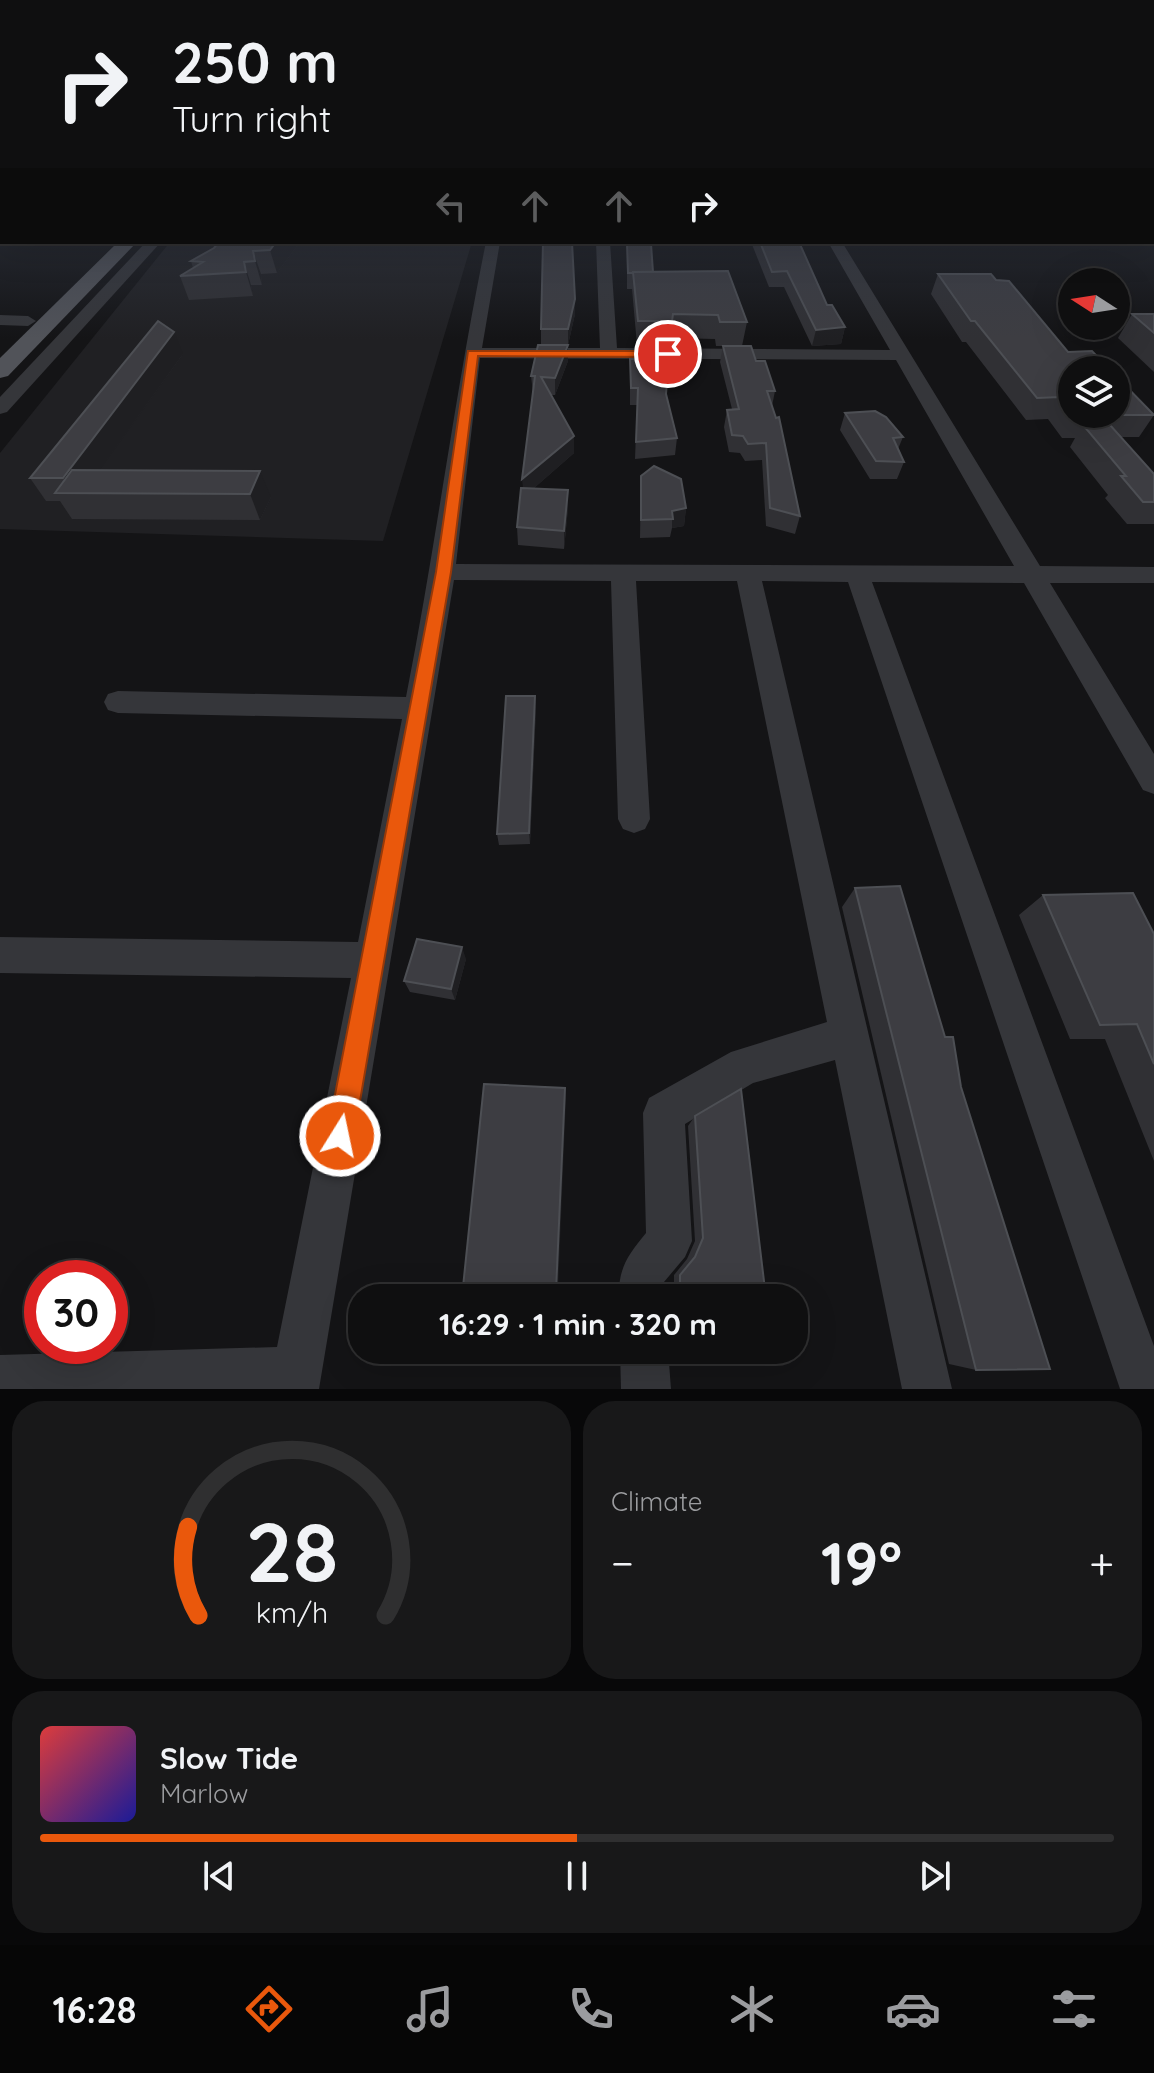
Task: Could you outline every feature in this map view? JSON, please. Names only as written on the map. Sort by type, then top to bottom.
[{"type":"main road","points":[[0,348],[110,244]]},
{"type":"main road","points":[[0,371],[126,244]]},
{"type":"street","points":[[0,408],[152,244]]},
{"type":"street","points":[[0,1380],[296,1380],[443,572],[472,353],[493,244]]},
{"type":"street","points":[[603,244],[609,354]]},
{"type":"street","points":[[836,244],[1154,781]]},
{"type":"street","points":[[52,318],[85,318]]},
{"type":"street","points":[[0,320],[28,321]]},
{"type":"street","points":[[472,353],[904,355]]},
{"type":"street","points":[[443,572],[1154,575]]},
{"type":"street","points":[[623,573],[634,819]]},
{"type":"street","points":[[748,574],[927,1389]]},
{"type":"street","points":[[857,574],[1145,1389]]},
{"type":"street","points":[[118,702],[419,708]]},
{"type":"street","points":[[0,955],[373,960]]},
{"type":"street","points":[[641,1284],[641,1275],[669,1241],[664,1113],[745,1066],[830,1041],[849,1039]]},
{"type":"street","points":[[645,1364],[646,1389]]},
{"type":"shaded area","points":[[168,244],[471,244],[383,541],[0,529],[0,453]]},
{"type":"building","points":[[217,244],[274,244],[270,250],[253,251],[255,261],[244,262],[246,272],[180,276],[203,262],[191,261]]},
{"type":"building","points":[[543,244],[572,244],[575,299],[568,329],[541,329]]},
{"type":"building","points":[[627,244],[651,244],[653,272],[628,273]]},
{"type":"building","points":[[761,244],[800,244],[827,305],[832,305],[845,327],[816,330],[787,271],[772,272]]},
{"type":"building","points":[[728,271],[747,322],[720,322],[718,315],[673,314],[672,321],[638,321],[633,272]]},
{"type":"building","points":[[938,274],[991,274],[996,280],[1009,281],[1068,352],[1092,351],[1097,356],[1058,356],[1058,397],[1037,398],[975,321],[971,321]]},
{"type":"building","points":[[1132,314],[1154,314],[1154,333]]},
{"type":"building","points":[[158,321],[174,332],[63,478],[30,478]]},
{"type":"building","points":[[538,345],[568,345],[555,378],[541,377],[574,436],[522,479],[535,376],[531,376]]},
{"type":"building","points":[[640,345],[670,345],[666,394],[677,438],[636,442],[638,388],[631,388],[630,359],[641,359]]},
{"type":"building","points":[[723,346],[751,346],[756,361],[765,361],[775,391],[767,391],[776,418],[779,417],[800,516],[770,508],[766,443],[748,444],[743,436],[732,435],[727,410],[739,409]]},
{"type":"building","points":[[1130,390],[1154,415],[1130,415]]},
{"type":"building","points":[[875,411],[886,417],[903,437],[893,438],[904,462],[876,461],[845,413]]},
{"type":"building","points":[[1086,428],[1113,428],[1154,474],[1154,502],[1143,502],[1121,476],[1126,476]]},
{"type":"building","points":[[654,466],[681,479],[686,508],[672,511],[673,519],[641,520],[641,476]]},
{"type":"building","points":[[72,470],[260,471],[250,494],[55,493]]},
{"type":"building","points":[[521,488],[568,490],[564,531],[517,527]]},
{"type":"building","points":[[506,696],[535,696],[529,833],[497,834]]},
{"type":"building","points":[[900,886],[945,1037],[953,1037],[961,1087],[1050,1369],[976,1370],[855,888]]},
{"type":"building","points":[[1133,893],[1154,934],[1154,1064],[1137,1024],[1100,1025],[1043,895]]},
{"type":"building","points":[[417,939],[462,947],[451,989],[404,981]]},
{"type":"building","points":[[484,1084],[565,1088],[556,1284],[463,1284]]},
{"type":"building","points":[[741,1089],[764,1284],[680,1284],[680,1275],[695,1257],[703,1238],[695,1116]]},
{"type":"route","points":[[340,1136],[443,572],[472,353],[668,354]]}]
